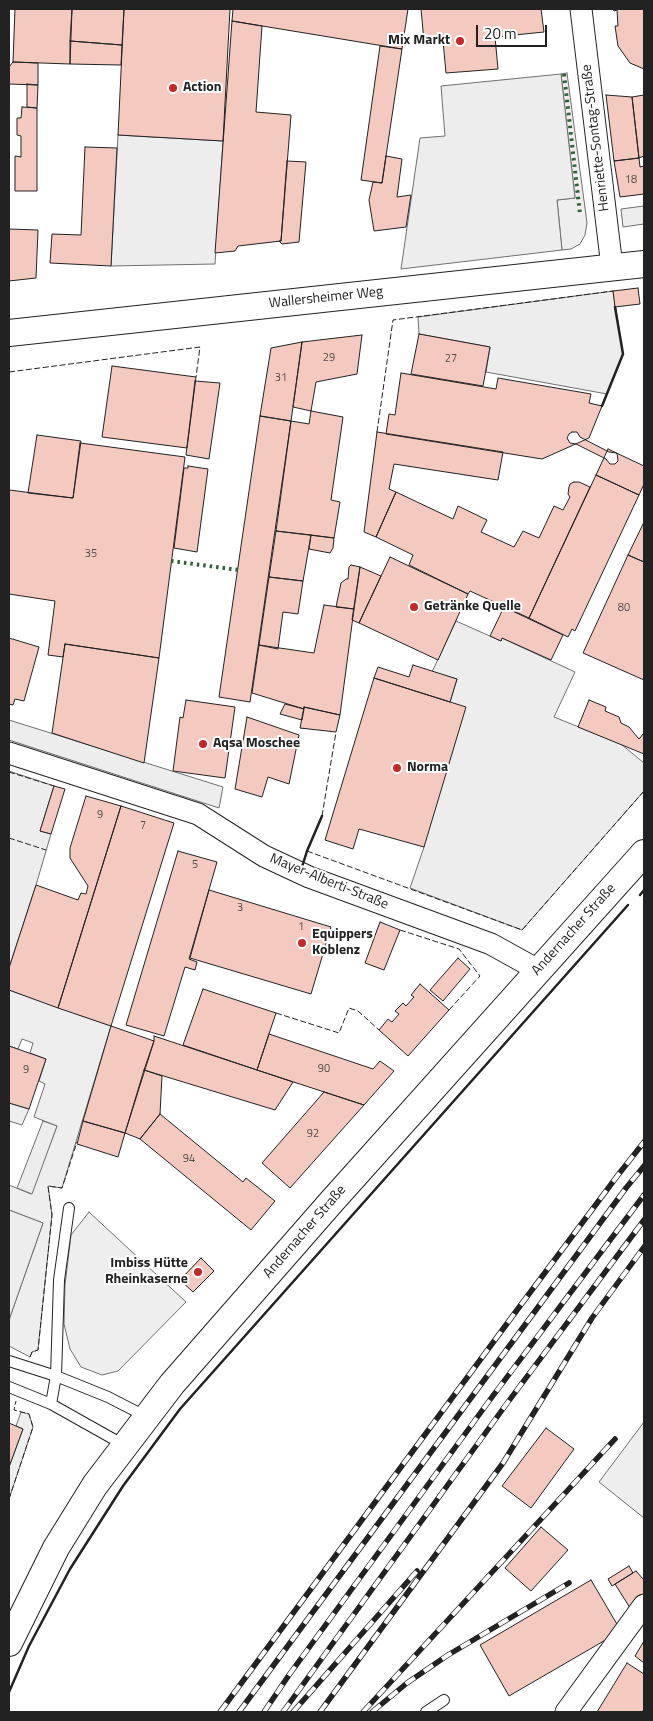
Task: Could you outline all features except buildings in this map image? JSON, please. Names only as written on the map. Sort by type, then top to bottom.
[{"type":"street","name":"Henriette-Sontag-Straße","points":[[581,9],[612,267]]},
{"type":"street","name":"Wallersheimer Weg","points":[[9,333],[644,264]]},
{"type":"street","name":"Mayer-Alberti-Straße","points":[[9,753],[198,814],[264,856],[309,877],[491,944],[538,970]]},
{"type":"street","name":"Andernacher Straße","points":[[9,1644],[56,1548],[95,1486],[172,1384],[644,853]]},
{"type":"street","points":[[566,1712],[644,1606]]},
{"type":"lane","points":[[51,1404],[56,1376],[59,1280],[69,1208]]},
{"type":"lane","points":[[9,1361],[56,1376],[108,1397],[147,1417]]},
{"type":"lane","points":[[9,1387],[51,1404],[125,1446]]},
{"type":"lane","points":[[426,1712],[444,1700]]},
{"type":"shaded area","points":[[567,73],[587,223],[585,235],[580,244],[571,249],[562,250],[557,200],[575,198],[561,74]]},
{"type":"shaded area","points":[[561,74],[575,198],[557,200],[562,250],[401,269],[420,138],[445,136],[441,86]]},
{"type":"shaded area","points":[[118,135],[223,141],[215,264],[111,266]]},
{"type":"shaded area","points":[[644,206],[644,224],[623,227],[621,209]]},
{"type":"shaded area","points":[[613,291],[623,354],[607,394],[486,372],[490,347],[419,334],[418,317]]},
{"type":"shaded area","points":[[456,621],[501,641],[502,638],[575,672],[554,717],[621,744],[644,763],[644,791],[522,930],[410,888],[424,847],[450,702],[457,679],[432,672]]},
{"type":"shaded area","points":[[9,720],[223,787],[219,808],[9,740]]},
{"type":"shaded area","points":[[9,771],[54,786],[40,831],[51,834],[9,968]]},
{"type":"shaded area","points":[[9,990],[111,1026],[62,1188],[48,1186],[52,1215],[38,1350],[32,1352],[30,1357],[9,1346],[9,1320],[43,1223],[9,1210],[9,1185],[31,1194],[57,1126],[34,1117],[45,1084],[39,1081],[46,1059],[30,1053],[33,1043],[22,1039],[18,1049],[9,1046]]},
{"type":"shaded area","points":[[9,1103],[29,1109],[22,1125],[9,1121]]},
{"type":"shaded area","points":[[43,1121],[57,1126],[32,1194],[17,1188]]},
{"type":"shaded area","points":[[9,1210],[43,1223],[9,1320]]},
{"type":"shaded area","points":[[89,1212],[186,1302],[118,1371],[102,1375],[81,1367],[70,1349],[64,1324],[65,1285],[71,1235]]},
{"type":"shaded area","points":[[21,1412],[29,1414],[33,1427],[9,1499],[9,1467],[23,1429],[16,1426]]},
{"type":"shaded area","points":[[644,1422],[644,1518],[599,1482]]},
{"type":"railway","points":[[220,1712],[520,1306],[644,1142]]},
{"type":"railway","points":[[239,1712],[644,1166]]},
{"type":"railway","points":[[264,1712],[492,1397],[644,1195]]},
{"type":"railway","points":[[283,1712],[505,1406],[644,1220]]},
{"type":"railway","points":[[320,1712],[503,1463],[592,1318],[644,1247]]},
{"type":"railway","points":[[363,1712],[615,1439]]},
{"type":"railway","points":[[293,1712],[417,1571]]},
{"type":"railway","points":[[372,1712],[407,1683],[448,1655],[569,1583]]},
{"type":"hedge","points":[[564,74],[580,214]]},
{"type":"hedge","points":[[171,561],[239,570]]},
{"type":"fence","points":[[377,432],[393,320],[613,291]]},
{"type":"fence","points":[[9,372],[200,347],[196,377]]},
{"type":"fence","points":[[322,816],[336,732]]},
{"type":"fence","points":[[9,772],[54,786]]},
{"type":"fence","points":[[307,851],[522,930],[644,791]]},
{"type":"fence","points":[[9,838],[46,850]]},
{"type":"fence","points":[[400,930],[459,949],[480,976],[449,1010]]},
{"type":"fence","points":[[276,1013],[339,1033],[349,1008],[358,1011],[379,1030]]},
{"type":"fence","points":[[30,1357],[32,1352],[38,1350],[52,1215],[48,1186],[62,1188],[77,1142]]},
{"type":"fence","points":[[9,1499],[33,1427],[29,1414],[14,1410],[16,1401]]},
{"type":"wall","points":[[602,406],[623,354],[615,307]]},
{"type":"wall","points":[[302,867],[322,816]]},
{"type":"wall","points":[[640,895],[644,890]]},
{"type":"wall","points":[[9,1692],[29,1646],[70,1569],[123,1486],[180,1409],[628,905]]},
{"type":"place","name":"Mix Markt","points":[[460,41]]},
{"type":"place","name":"Action","points":[[173,88]]},
{"type":"place","name":"Getränke Quelle","points":[[414,607]]},
{"type":"place","name":"Aqsa Moschee","points":[[203,744]]},
{"type":"place","name":"Norma","points":[[397,768]]},
{"type":"place","name":"Equippers Koblenz","points":[[302,943]]},
{"type":"place","name":"Imbiss Hütte Rheinkaserne","points":[[198,1272]]}]
